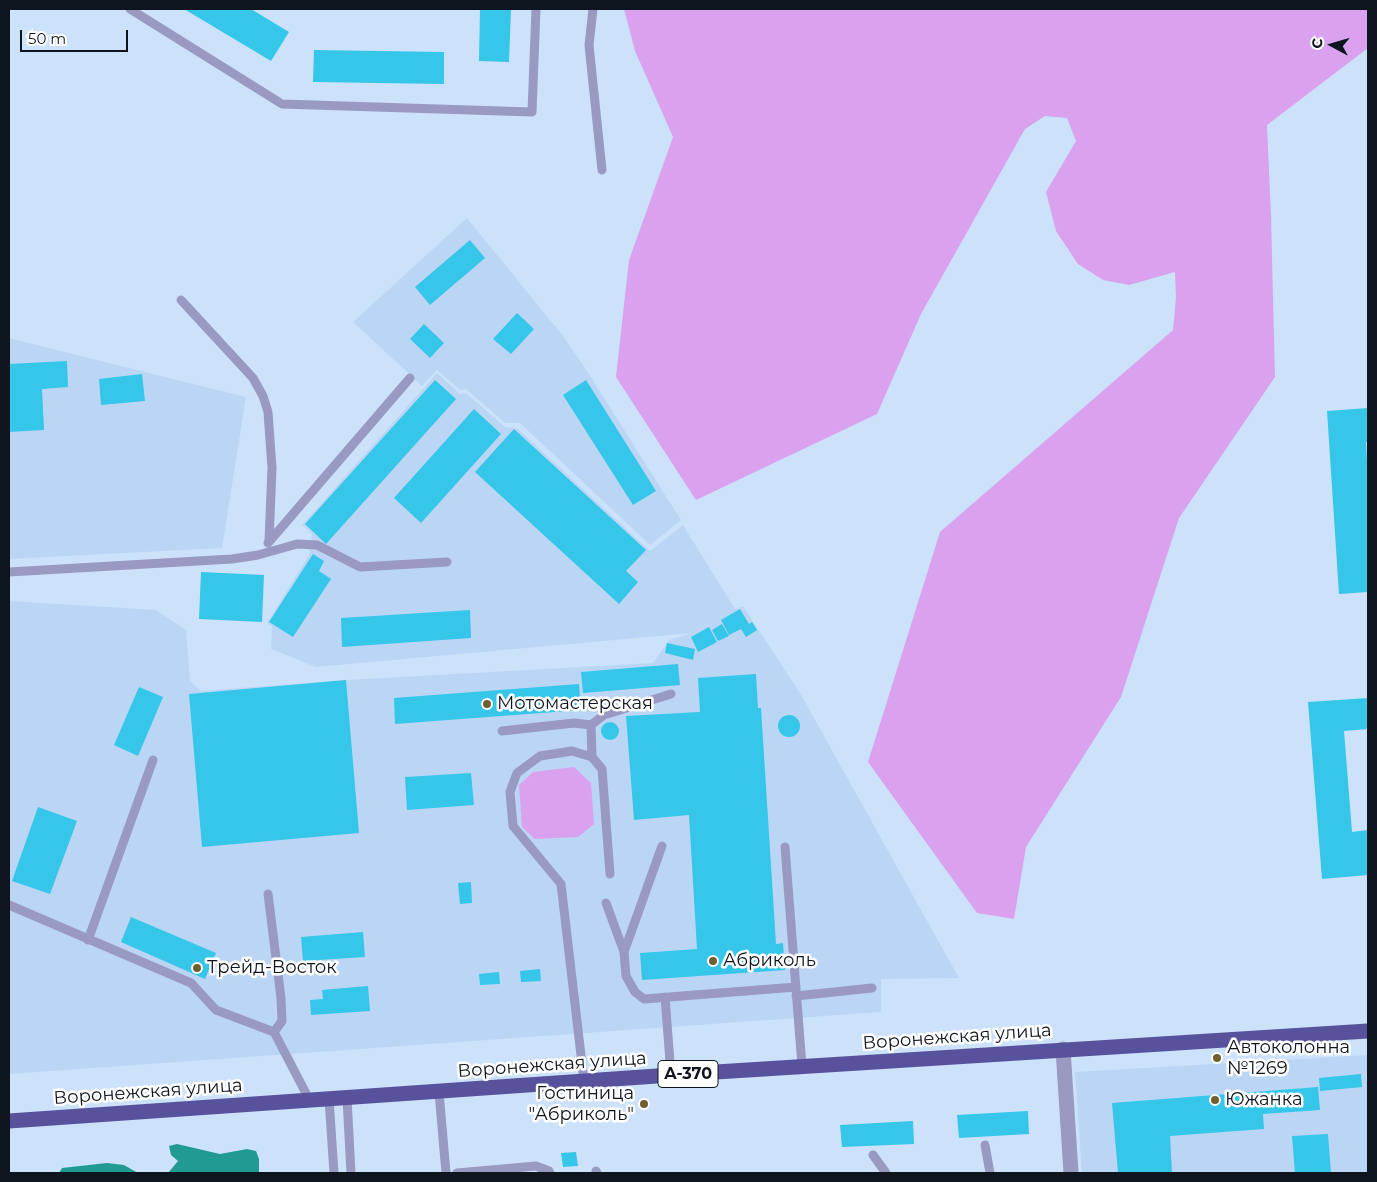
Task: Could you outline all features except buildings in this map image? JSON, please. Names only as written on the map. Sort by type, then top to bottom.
[{"type":"highway","name":"Воронежская улица","points":[[9,1120],[1368,1030]]},
{"type":"street","points":[[1063,1049],[1071,1173]]},
{"type":"lane","points":[[130,9],[282,104],[532,112],[536,9]]},
{"type":"lane","points":[[593,9],[589,45],[602,170]]},
{"type":"lane","points":[[181,300],[253,378],[268,412],[272,468],[269,542]]},
{"type":"lane","points":[[258,555],[410,378]]},
{"type":"lane","points":[[9,572],[232,559],[258,555],[297,544],[317,545],[360,567],[447,562]]},
{"type":"lane","points":[[502,731],[574,724],[591,725],[604,715],[671,694]]},
{"type":"lane","points":[[591,725],[592,756],[602,769],[610,874]]},
{"type":"lane","points":[[584,1081],[561,884],[513,826],[510,792],[517,772],[540,756],[572,751],[592,756]]},
{"type":"lane","points":[[88,940],[154,760]]},
{"type":"lane","points":[[624,952],[662,846]]},
{"type":"lane","points":[[785,847],[802,1066]]},
{"type":"lane","points":[[268,894],[281,998],[282,1021],[274,1032]]},
{"type":"lane","points":[[606,903],[624,952],[626,976],[635,992],[644,999],[872,988]]},
{"type":"lane","points":[[9,906],[191,983],[216,1010],[274,1032],[310,1101]]},
{"type":"lane","points":[[665,997],[671,1075]]},
{"type":"lane","points":[[439,1092],[446,1173]]},
{"type":"lane","points":[[347,1098],[351,1173]]},
{"type":"lane","points":[[329,1099],[334,1173]]},
{"type":"lane","points":[[985,1145],[990,1173]]},
{"type":"lane","points":[[873,1155],[886,1173]]},
{"type":"lane","points":[[457,1173],[536,1166],[550,1173]]},
{"type":"shaded area","points":[[624,9],[1368,9],[1368,48],[1267,125],[1275,377],[1179,518],[1121,697],[1026,847],[1014,919],[977,913],[868,762],[940,532],[1173,330],[1176,298],[1175,272],[1129,285],[1103,280],[1078,264],[1056,231],[1046,192],[1076,141],[1067,118],[1045,116],[1025,129],[921,314],[877,414],[696,500],[616,377],[629,260],[673,137],[635,51]]},
{"type":"shaded area","points":[[467,218],[563,336],[681,520],[650,545],[520,423],[505,423],[466,389],[460,390],[437,370],[422,386],[353,322]]},
{"type":"shaded area","points":[[9,338],[246,397],[222,548],[9,559]]},
{"type":"shaded area","points":[[437,373],[460,394],[466,393],[505,427],[517,428],[650,551],[683,525],[735,609],[743,606],[800,693],[959,978],[881,979],[881,1012],[9,1074],[9,601],[156,610],[186,630],[190,681],[201,691],[346,680],[653,663],[669,640],[692,633],[316,667],[271,649],[272,626],[267,623],[309,555],[312,534],[302,525]]},
{"type":"shaded area","points":[[574,767],[591,783],[594,824],[578,837],[535,839],[522,827],[519,785],[533,772]]},
{"type":"shaded area","points":[[1368,1055],[1368,1173],[1082,1173],[1075,1072]]},
{"type":"shaded area","points":[[177,1144],[220,1154],[247,1149],[256,1151],[259,1159],[259,1173],[168,1173],[178,1161],[171,1155],[169,1146]]},
{"type":"shaded area","points":[[107,1163],[124,1165],[138,1173],[59,1173],[62,1168]]},
{"type":"place","name":"Мотомастерская","points":[[487,704]]},
{"type":"place","name":"Абриколь","points":[[713,961]]},
{"type":"place","name":"Трейд-Восток","points":[[197,968]]},
{"type":"place","name":"Автоколонна №1269","points":[[1217,1058]]},
{"type":"place","name":"Южанка","points":[[1215,1100]]},
{"type":"place","name":"Гостиница \"Абриколь\"","points":[[644,1104]]}]
